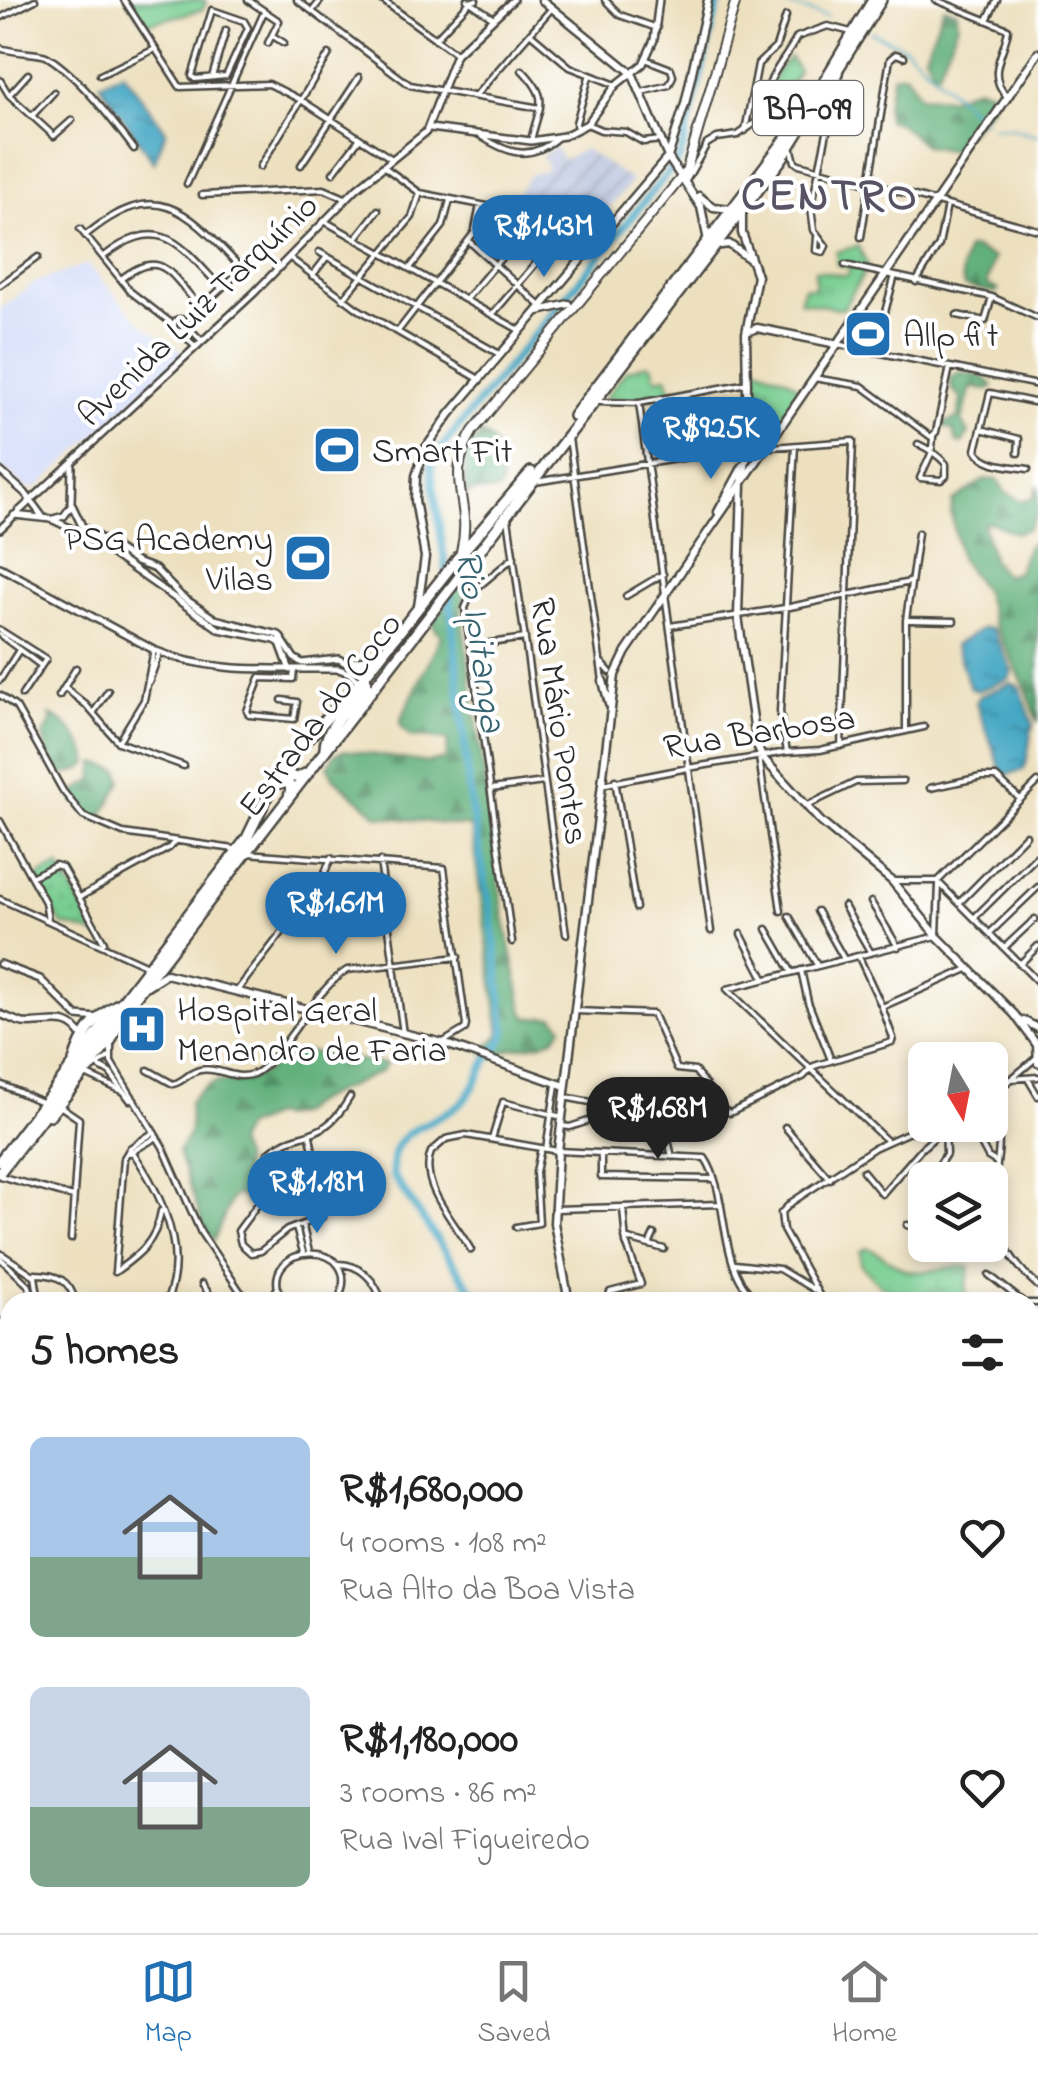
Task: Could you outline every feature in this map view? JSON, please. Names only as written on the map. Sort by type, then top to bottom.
[{"type":"highway","name":"BA-099","points":[[507,514],[798,124],[873,0]]},
{"type":"highway","name":"BA-099","points":[[733,209],[791,146],[881,0]]},
{"type":"highway","name":"BA-099","points":[[456,560],[507,504],[710,244]]},
{"type":"highway","name":"Estrada do Coco","points":[[0,1174],[120,1016],[149,967],[288,800],[507,514]]},
{"type":"highway","name":"Estrada do Coco","points":[[0,1161],[71,1068],[166,956],[243,852],[270,789],[291,756],[362,680],[456,560]]},
{"type":"highway","points":[[345,662],[379,658]]},
{"type":"highway","points":[[325,751],[328,733],[367,686],[362,680]]},
{"type":"highway","points":[[291,756],[290,776],[298,778],[310,771]]},
{"type":"highway","points":[[270,789],[286,780],[291,788],[288,800]]},
{"type":"highway","points":[[71,1068],[82,1038],[97,1018],[130,998]]},
{"type":"highway","points":[[33,1130],[60,1106],[112,1040],[120,1016]]},
{"type":"main road","points":[[542,0],[632,73],[669,159],[712,207],[733,209]]},
{"type":"main road","points":[[456,560],[466,530],[457,474],[462,449],[572,303],[683,177],[736,0]]},
{"type":"main road","points":[[418,609],[425,557],[415,490],[420,458],[433,434],[669,159],[685,104],[706,1]]},
{"type":"main road","points":[[567,1292],[554,1209],[564,1096],[561,1083],[574,1011],[613,676],[884,274],[1038,54]]},
{"type":"main road","points":[[693,190],[710,244],[729,244],[752,260]]},
{"type":"main road","points":[[708,228],[711,218],[733,209]]},
{"type":"main road","points":[[733,209],[757,276],[746,333],[748,450],[742,483],[738,616],[760,757],[828,828],[892,880],[937,936],[1015,1015],[1037,1044],[1037,1061]]},
{"type":"main road","points":[[729,244],[742,233]]},
{"type":"main road","points":[[542,309],[572,303]]},
{"type":"main road","points":[[750,313],[754,321],[770,330]]},
{"type":"main road","points":[[746,333],[754,328],[838,344]]},
{"type":"main road","points":[[714,523],[726,493],[746,461]]},
{"type":"main road","points":[[602,678],[610,708]]},
{"type":"main road","points":[[166,956],[166,974]]},
{"type":"main road","points":[[130,998],[166,974],[444,1043],[561,1083]]},
{"type":"main road","points":[[1015,1015],[1038,1028]]},
{"type":"street","points":[[0,18],[35,0]]},
{"type":"street","points":[[124,0],[178,86],[187,90],[264,83],[301,100],[392,159]]},
{"type":"street","points":[[248,0],[279,21],[268,43]]},
{"type":"street","points":[[298,0],[410,85],[540,108]]},
{"type":"street","points":[[313,10],[321,0]]},
{"type":"street","points":[[382,0],[456,54]]},
{"type":"street","points":[[435,39],[471,0],[492,18]]},
{"type":"street","points":[[513,0],[456,54],[430,128],[531,141],[557,138]]},
{"type":"street","points":[[605,0],[620,15],[657,28]]},
{"type":"street","points":[[478,134],[499,148],[518,154],[544,149],[587,124],[616,85],[645,58],[657,28],[660,0]]},
{"type":"street","points":[[936,0],[1008,29],[995,70],[999,88],[1007,97]]},
{"type":"street","points":[[988,20],[997,0]]},
{"type":"street","points":[[475,96],[552,8]]},
{"type":"street","points":[[215,9],[248,25],[228,74],[211,77],[192,76],[210,13],[215,9]]},
{"type":"street","points":[[187,184],[264,12]]},
{"type":"street","points":[[745,131],[758,64],[776,47],[786,16]]},
{"type":"street","points":[[683,177],[707,144],[745,131],[768,114],[765,96],[769,80],[790,54],[797,37],[828,26],[853,32]]},
{"type":"street","points":[[206,87],[226,30]]},
{"type":"street","points":[[530,33],[557,58],[589,77],[616,85]]},
{"type":"street","points":[[272,36],[284,43]]},
{"type":"street","points":[[0,48],[21,55],[46,56],[103,108],[134,149]]},
{"type":"street","points":[[100,76],[155,48]]},
{"type":"street","points":[[260,167],[329,54]]},
{"type":"street","points":[[860,237],[890,60],[896,54],[904,57]]},
{"type":"street","points":[[642,92],[670,86],[674,76],[668,68],[645,58]]},
{"type":"street","points":[[818,238],[816,250],[823,252],[826,246],[818,238],[810,215],[840,66]]},
{"type":"street","points":[[522,70],[540,88],[542,98],[531,141]]},
{"type":"street","points":[[9,95],[28,74]]},
{"type":"street","points":[[211,77],[215,86]]},
{"type":"street","points":[[301,165],[359,77]]},
{"type":"street","points":[[577,129],[589,77]]},
{"type":"street","points":[[0,80],[9,95],[55,137],[72,120]]},
{"type":"street","points":[[32,116],[54,92]]},
{"type":"street","points":[[587,124],[601,130],[626,132],[643,142],[662,140]]},
{"type":"street","name":"Avenida Luiz Tarquínio","points":[[0,529],[32,505],[36,495],[290,258],[346,199],[430,128]]},
{"type":"street","points":[[333,173],[360,138]]},
{"type":"street","points":[[791,146],[795,162],[1038,230]]},
{"type":"street","points":[[383,166],[420,193],[606,229]]},
{"type":"street","points":[[202,195],[324,189],[346,199]]},
{"type":"street","points":[[343,299],[416,212],[420,193]]},
{"type":"street","points":[[410,268],[443,226],[450,200]]},
{"type":"street","points":[[916,282],[939,246],[948,204]]},
{"type":"street","points":[[86,236],[118,212],[141,206],[169,206],[192,217],[242,269]]},
{"type":"street","points":[[398,331],[470,242],[480,206]]},
{"type":"street","points":[[474,234],[504,209]]},
{"type":"street","points":[[356,238],[378,210]]},
{"type":"street","points":[[466,299],[538,215]]},
{"type":"street","points":[[326,222],[521,331]]},
{"type":"street","points":[[492,315],[571,222]]},
{"type":"street","points":[[80,229],[121,280],[196,347]]},
{"type":"street","points":[[104,257],[140,235],[163,235],[183,247],[221,288]]},
{"type":"street","points":[[470,242],[542,309]]},
{"type":"street","points":[[319,252],[501,354]]},
{"type":"street","points":[[0,285],[38,257]]},
{"type":"street","points":[[290,258],[343,299],[479,379]]},
{"type":"street","points":[[312,276],[326,258]]},
{"type":"street","points":[[121,280],[142,264],[153,262],[200,307]]},
{"type":"street","points":[[181,331],[200,307],[248,264]]},
{"type":"street","points":[[845,265],[992,297],[1038,318]]},
{"type":"street","points":[[874,352],[894,278]]},
{"type":"street","points":[[957,316],[985,322],[992,297]]},
{"type":"street","points":[[174,325],[178,320],[185,323],[202,341]]},
{"type":"street","points":[[838,344],[1038,385]]},
{"type":"street","points":[[170,371],[172,355]]},
{"type":"street","points":[[918,444],[931,451],[946,464],[946,476],[941,480],[920,478],[931,451],[950,367]]},
{"type":"street","points":[[814,378],[862,386],[922,433],[933,436]]},
{"type":"street","points":[[593,402],[640,403],[748,383]]},
{"type":"street","points":[[1028,470],[980,457],[976,450],[990,393],[1037,404]]},
{"type":"street","points":[[640,403],[711,932]]},
{"type":"street","points":[[980,429],[1019,439],[1018,453]]},
{"type":"street","points":[[568,433],[602,678],[606,684],[613,676]]},
{"type":"street","points":[[531,483],[748,450],[853,441],[841,746]]},
{"type":"street","points":[[787,752],[780,721],[795,446]]},
{"type":"street","points":[[784,447],[794,458]]},
{"type":"street","points":[[72,463],[72,503],[82,526],[163,576],[181,596],[215,619],[279,635],[294,658],[302,663],[345,662],[362,680]]},
{"type":"street","points":[[0,471],[47,518],[83,534],[212,625],[280,643],[293,679],[260,678],[248,713],[294,719],[297,702],[282,700]]},
{"type":"street","points":[[58,476],[70,484]]},
{"type":"street","points":[[25,492],[36,495]]},
{"type":"street","points":[[14,515],[64,516],[72,503]]},
{"type":"street","name":"Rua Mário Pontes","points":[[507,514],[566,934]]},
{"type":"street","points":[[906,730],[906,620],[918,533]]},
{"type":"street","points":[[512,942],[465,608],[468,596],[514,557]]},
{"type":"street","points":[[142,574],[148,566]]},
{"type":"street","points":[[0,567],[156,651],[219,668],[338,669],[362,680]]},
{"type":"street","points":[[626,596],[663,574]]},
{"type":"street","points":[[155,586],[163,576]]},
{"type":"street","points":[[670,626],[785,608],[910,582]]},
{"type":"street","points":[[906,620],[954,622]]},
{"type":"street","points":[[0,633],[22,646],[41,666],[22,695]]},
{"type":"street","points":[[470,646],[525,638]]},
{"type":"street","points":[[0,680],[22,646]]},
{"type":"street","points":[[118,742],[139,710],[156,651]]},
{"type":"street","points":[[280,669],[283,654]]},
{"type":"street","points":[[599,659],[613,676]]},
{"type":"street","points":[[338,669],[345,662]]},
{"type":"street","points":[[59,696],[76,668]]},
{"type":"street","points":[[602,678],[613,676]]},
{"type":"street","points":[[64,688],[94,712],[118,742],[184,766]]},
{"type":"street","points":[[94,712],[108,690]]},
{"type":"street","points":[[0,695],[16,707],[64,791],[83,816],[122,834],[243,852],[440,865],[445,870],[466,1027],[444,1043]]},
{"type":"street","name":"Rua Barbosa","points":[[602,785],[841,746],[924,728]]},
{"type":"street","points":[[760,757],[781,911]]},
{"type":"street","points":[[930,788],[996,777],[1020,799]]},
{"type":"street","points":[[615,780],[636,908]]},
{"type":"street","points":[[806,806],[856,782],[903,781]]},
{"type":"street","points":[[491,789],[544,782]]},
{"type":"street","points":[[887,1140],[728,990],[730,986],[937,936],[938,882],[1038,782]]},
{"type":"street","points":[[0,821],[45,902],[48,920]]},
{"type":"street","points":[[959,902],[1026,835]]},
{"type":"street","points":[[80,896],[162,852],[175,841]]},
{"type":"street","points":[[236,992],[321,882],[331,857]]},
{"type":"street","points":[[974,918],[1036,857]]},
{"type":"street","points":[[380,861],[403,1034]]},
{"type":"street","points":[[31,877],[58,866],[65,870],[106,945]]},
{"type":"street","points":[[892,880],[938,882],[1037,979]]},
{"type":"street","points":[[990,932],[1038,887]]},
{"type":"street","points":[[0,898],[149,967]]},
{"type":"street","points":[[872,902],[898,947]]},
{"type":"street","points":[[844,906],[871,953]]},
{"type":"street","points":[[817,911],[844,959]]},
{"type":"street","points":[[789,916],[818,965]]},
{"type":"street","points":[[1005,948],[1035,919]]},
{"type":"street","points":[[767,930],[791,971]]},
{"type":"street","points":[[741,934],[764,978]]},
{"type":"street","points":[[1020,964],[1038,946]]},
{"type":"street","points":[[148,1070],[173,1084],[199,1070],[234,1077],[258,1072],[332,981],[347,970],[458,956]]},
{"type":"street","points":[[574,1011],[653,1014],[677,1069],[695,1070],[728,1113],[831,1060],[892,1042],[882,1007],[859,956]]},
{"type":"street","points":[[0,964],[40,979],[80,1017],[97,1018]]},
{"type":"street","points":[[801,969],[808,1002],[831,1060]]},
{"type":"street","points":[[882,1007],[968,969]]},
{"type":"street","points":[[48,1021],[58,1015],[60,1001]]},
{"type":"street","points":[[0,1014],[24,1023],[71,1024],[82,1038]]},
{"type":"street","points":[[112,1040],[110,1056],[155,1135],[201,1233],[242,1292]]},
{"type":"street","points":[[86,1074],[110,1056]]},
{"type":"street","points":[[1008,1082],[1037,1061]]},
{"type":"street","points":[[100,1067],[110,1073],[137,1107]]},
{"type":"street","points":[[86,1074],[123,1092]]},
{"type":"street","points":[[1012,1079],[1038,1077]]},
{"type":"street","points":[[1028,1079],[1038,1096]]},
{"type":"street","points":[[516,1226],[539,1224],[536,1172],[561,1083]]},
{"type":"street","points":[[0,1084],[44,1103]]},
{"type":"street","points":[[564,1096],[627,1109],[666,1124]]},
{"type":"street","points":[[310,1136],[324,1209],[318,1220],[279,1234],[255,1253],[247,1251],[238,1235],[239,1226],[265,1189],[268,1154],[332,1122],[350,1097]]},
{"type":"street","points":[[492,1139],[504,1102],[550,1115],[572,1126],[627,1109]]},
{"type":"street","points":[[60,1106],[79,1119],[71,1238]]},
{"type":"street","points":[[665,1108],[672,1157]]},
{"type":"street","points":[[785,1127],[830,1180]]},
{"type":"street","points":[[816,1291],[810,1274],[782,1230],[781,1213],[887,1140],[908,1132]]},
{"type":"street","points":[[155,1135],[126,1154],[115,1272],[148,1247],[159,1226],[162,1209]]},
{"type":"street","points":[[471,1250],[430,1180],[428,1159],[446,1139],[461,1135],[558,1151],[706,1159],[721,1204],[724,1232],[748,1292]]},
{"type":"street","points":[[863,1171],[882,1194],[928,1142]]},
{"type":"street","points":[[980,1142],[988,1157],[998,1162],[1000,1142]]},
{"type":"street","points":[[134,1149],[169,1224],[175,1252],[170,1292]]},
{"type":"street","points":[[602,1154],[601,1177],[713,1179]]},
{"type":"street","points":[[0,1174],[72,1196]]},
{"type":"street","points":[[554,1209],[721,1204]]},
{"type":"street","points":[[610,1292],[641,1284],[625,1238],[623,1208]]},
{"type":"street","points":[[159,1226],[169,1224]]},
{"type":"street","points":[[299,1227],[306,1252]]},
{"type":"street","points":[[649,1244],[654,1234]]},
{"type":"street","points":[[625,1238],[664,1250]]},
{"type":"street","points":[[276,1292],[287,1261],[306,1252],[320,1254],[336,1264],[351,1265],[374,1284],[378,1292]]},
{"type":"street","points":[[1008,1252],[1013,1262],[1038,1286]]},
{"type":"street","points":[[0,1256],[20,1272],[31,1292]]},
{"type":"street","points":[[116,1258],[127,1264]]},
{"type":"street","points":[[336,1264],[342,1292]]},
{"type":"street","points":[[735,1264],[779,1269],[816,1291]]},
{"type":"street","points":[[341,1274],[351,1265]]},
{"type":"street","points":[[20,1272],[64,1280],[73,1292]]},
{"type":"street","points":[[989,1275],[1011,1292]]},
{"type":"street","points":[[27,1284],[34,1276]]},
{"type":"street","points":[[34,1276],[35,1292]]},
{"type":"street","points":[[202,1284],[208,1292]]},
{"type":"street","points":[[278,1285],[280,1292]]},
{"type":"shaded area","points":[[556,147],[563,160],[584,149],[632,181],[606,212],[564,205],[560,216],[544,213],[546,201],[515,195],[530,175],[548,169],[542,156]]},
{"type":"shaded area","points":[[87,264],[142,324],[185,353],[37,488],[26,488],[0,467],[0,309],[34,283]]},
{"type":"green space","points":[[127,0],[206,2],[203,10],[144,24]]},
{"type":"green space","points":[[944,7],[957,11],[958,24],[938,72],[933,72],[925,54]]},
{"type":"green space","points":[[790,57],[799,71],[782,96],[787,99],[794,90],[803,98],[809,91],[813,96],[791,130],[768,94],[776,72]]},
{"type":"green space","points":[[905,73],[920,96],[949,98],[977,87],[991,91],[992,105],[969,132],[959,136],[955,151],[925,146],[900,124],[887,120],[893,75]]},
{"type":"green space","points":[[858,246],[868,266],[843,309],[799,301],[804,287],[815,288],[815,270],[846,276],[850,268],[837,265],[836,252]]},
{"type":"green space","points":[[967,249],[994,258],[987,284],[998,290],[995,293],[964,286],[963,263]]},
{"type":"green space","points":[[648,364],[656,379],[667,376],[672,393],[632,399],[605,398],[626,371]]},
{"type":"green space","points":[[752,365],[786,378],[803,390],[780,424],[760,443],[752,439]]},
{"type":"green space","points":[[960,373],[983,377],[994,386],[971,388],[962,421],[969,433],[962,444],[956,442],[953,430],[940,425],[958,418],[961,398],[951,388],[951,378]]},
{"type":"green space","points":[[482,434],[496,449],[501,485],[498,491],[470,492],[467,497],[467,454]]},
{"type":"green space","points":[[985,479],[998,480],[1005,492],[1022,501],[1034,497],[1038,485],[1038,513],[1028,529],[1015,533],[990,522],[983,524],[993,561],[1005,576],[1017,572],[1027,547],[1038,537],[1038,723],[1027,691],[993,623],[984,591],[960,559],[951,514],[953,501]]},
{"type":"green space","points":[[471,570],[478,571],[479,576],[465,592],[461,610],[504,916],[524,1013],[529,1018],[554,1016],[562,1026],[550,1040],[513,1048],[496,1057],[482,1051],[500,1035],[471,827],[378,816],[334,778],[328,766],[334,755],[345,750],[428,763],[446,759],[448,740],[410,736],[401,726],[401,719],[441,636],[433,625],[435,619]]},
{"type":"green space","points":[[50,715],[75,734],[83,748],[89,763],[80,770],[59,775],[43,736],[52,721]]},
{"type":"green space","points":[[96,763],[119,770],[122,781],[101,818],[95,819],[71,795],[93,780]]},
{"type":"green space","points":[[59,866],[98,935],[61,924],[36,877]]},
{"type":"green space","points":[[303,1051],[386,1064],[382,1071],[314,1102],[299,1113],[280,1118],[274,1115],[244,1128],[237,1143],[243,1158],[243,1185],[260,1191],[248,1205],[239,1194],[232,1197],[214,1240],[205,1230],[178,1152],[190,1131],[189,1102],[209,1085],[254,1078]]},
{"type":"green space","points":[[866,1248],[878,1252],[911,1271],[970,1267],[967,1292],[888,1292],[861,1265],[860,1252]]},
{"type":"water","points":[[123,72],[166,131],[154,163],[100,84]]},
{"type":"water","points":[[983,628],[992,629],[1012,671],[1009,679],[978,691],[970,688],[955,645]]},
{"type":"water","points":[[1011,683],[1020,687],[1033,724],[1023,770],[1006,775],[976,703],[980,696]]},
{"type":"waterway","name":"Rio Ipitanga","points":[[473,1292],[393,1176],[396,1148],[403,1138],[465,1099],[505,1032],[491,914],[471,807],[450,597],[431,467],[434,457],[680,158],[719,0]]},
{"type":"waterway","name":"Rio Ipitanga","points":[[718,1],[722,0]]},
{"type":"waterway","points":[[771,0],[828,17]]},
{"type":"waterway","points":[[871,32],[906,48],[984,122]]},
{"type":"waterway","points":[[992,127],[1038,136]]},
{"type":"place","name":"Allp fit","points":[[868,334]]},
{"type":"place","name":"Smart Fit","points":[[337,450]]},
{"type":"place","name":"PSG Academy Vilas","points":[[308,558]]},
{"type":"place","name":"Hospital Geral Menandro de Faria","points":[[142,1029]]},
{"type":"district","name":"CENTRO","points":[[830,193]]}]
